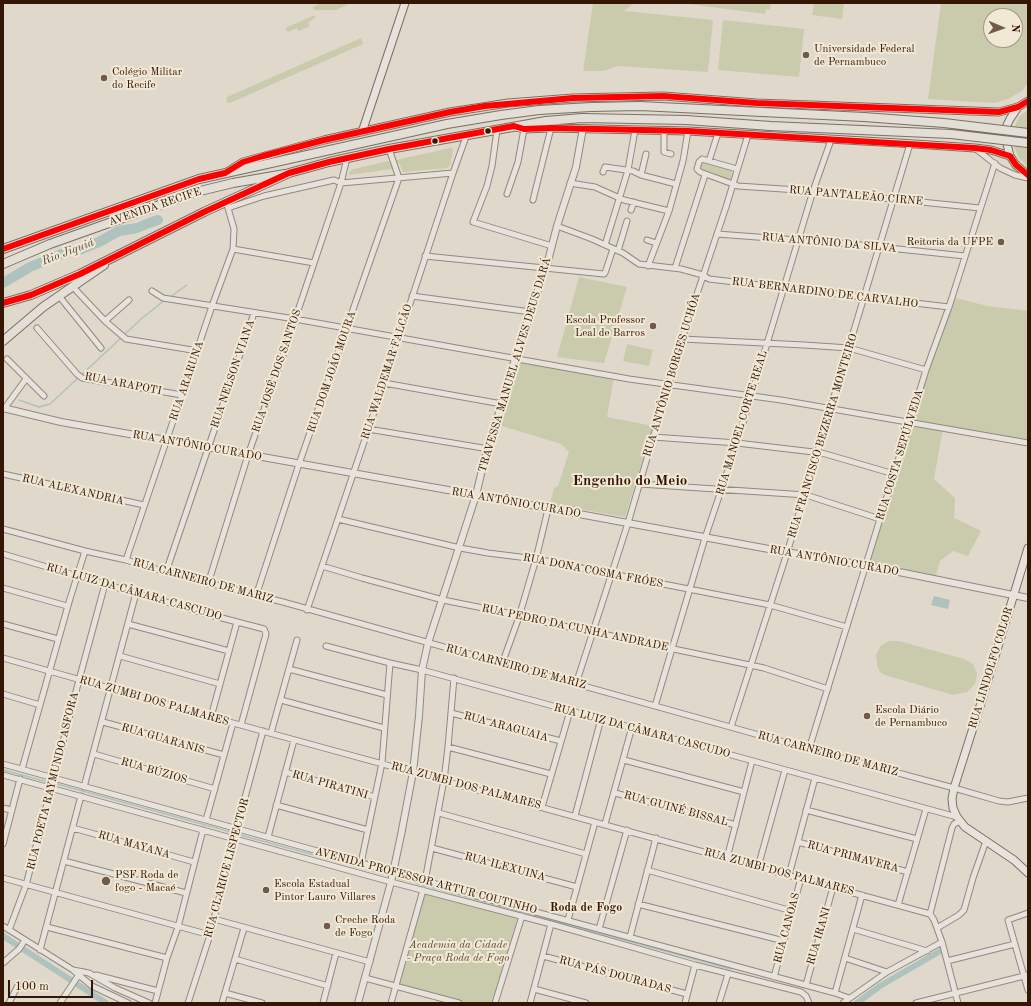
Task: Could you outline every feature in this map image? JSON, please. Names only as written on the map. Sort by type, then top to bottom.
[{"type":"main road","points":[[362,132],[405,3]]},
{"type":"main road","points":[[225,173],[243,162],[324,140],[450,112],[508,103],[573,98],[663,96],[757,103],[999,112],[1018,108]]},
{"type":"main road","points":[[1028,101],[1018,108],[1010,119],[1006,133],[1007,147],[1010,156],[1016,165],[1028,176]]},
{"type":"main road","points":[[4,250],[199,179],[447,124],[539,110],[640,106],[864,117],[944,123],[1028,133]]},
{"type":"main road","points":[[3,303],[31,295],[115,257],[289,173],[389,149],[514,126],[561,120],[610,118],[686,120],[771,126],[951,134],[1028,143]]},
{"type":"main road","points":[[514,126],[524,129],[583,128],[688,131],[718,134],[910,144],[975,148],[991,150],[1010,156]]},
{"type":"main road","name":"AVENIDA RECIFE","points":[[3,264],[50,244],[196,192],[233,182],[289,173]]},
{"type":"main road","points":[[3,341],[30,317],[115,257]]},
{"type":"main road","name":"RUA LINDOLFO COLOR","points":[[958,819],[953,808],[952,799],[954,788],[1028,548]]},
{"type":"main road","points":[[958,819],[974,834],[1014,860],[1028,873]]},
{"type":"street","points":[[533,200],[552,128]]},
{"type":"street","name":"TRAVESSA MANUEL ALVES DEUS DARÁ","points":[[358,1003],[391,882],[412,772],[419,716],[422,670],[428,643],[460,548],[515,359],[552,246],[577,161],[583,128]]},
{"type":"street","points":[[507,194],[518,162],[524,129]]},
{"type":"street","points":[[497,130],[492,166],[487,186],[472,222],[552,246]]},
{"type":"street","points":[[605,245],[628,170],[634,130]]},
{"type":"street","points":[[664,130],[664,152],[671,154]]},
{"type":"street","points":[[648,266],[669,211],[683,161],[688,131]]},
{"type":"street","name":"RUA WALDEMAR FALCÃO","points":[[307,610],[384,383],[452,173],[467,134]]},
{"type":"street","points":[[709,161],[718,134]]},
{"type":"street","name":"RUA ANTÔNIO BORGES UCHÔA","points":[[576,684],[594,632],[640,484],[682,339],[748,135]]},
{"type":"street","name":"RUA MANOEL CORTE REAL","points":[[655,706],[705,538],[737,443],[813,191],[831,140]]},
{"type":"street","name":"RUA FRANCISCO BEZERRA MONTEIRO","points":[[732,727],[750,665],[818,453],[910,144]]},
{"type":"street","points":[[975,148],[1000,168],[1010,173],[1028,176]]},
{"type":"street","points":[[389,149],[399,178]]},
{"type":"street","points":[[641,175],[646,154]]},
{"type":"street","name":"RUA JOSÉ DOS SANTOS","points":[[208,584],[248,455],[341,183],[347,158]]},
{"type":"street","points":[[675,268],[706,175],[698,172],[697,168],[701,160],[737,169]]},
{"type":"street","name":"RUA COSTA SEPÚLVEDA","points":[[809,749],[911,423],[926,370],[949,307],[995,163]]},
{"type":"street","points":[[603,172],[605,167],[628,170],[676,184]]},
{"type":"street","points":[[227,204],[334,180],[341,183],[452,173]]},
{"type":"street","name":"RUA PANTALEÃO CIRNE","points":[[706,175],[738,186],[813,191],[980,208]]},
{"type":"street","name":"RUA DOM JOÃO MOURA","points":[[256,596],[299,464],[399,178]]},
{"type":"street","points":[[570,183],[595,187],[619,198],[669,211]]},
{"type":"street","points":[[631,210],[634,202]]},
{"type":"street","name":"RUA ARARUNA","points":[[126,560],[212,306],[233,249],[234,229],[227,204]]},
{"type":"street","points":[[425,256],[604,274],[627,221]]},
{"type":"street","name":"RUA BERNARDINO DE CARVALHO","points":[[557,226],[605,245],[637,263],[648,266],[675,268],[703,275],[709,279],[784,289],[949,307]]},
{"type":"street","name":"RUA ANTÔNIO DA SILVA","points":[[717,234],[880,247],[965,256]]},
{"type":"street","points":[[647,240],[656,243]]},
{"type":"street","points":[[233,249],[314,263]]},
{"type":"street","points":[[73,286],[104,321],[126,339],[198,351]]},
{"type":"street","points":[[152,291],[162,298],[295,319],[629,379],[830,409],[1028,444]]},
{"type":"street","points":[[59,296],[101,348]]},
{"type":"street","points":[[412,296],[531,312]]},
{"type":"street","points":[[104,321],[129,300]]},
{"type":"street","name":"RUA NELSON VIANA","points":[[166,572],[254,313]]},
{"type":"street","name":"RUA ARAPOTI","points":[[37,328],[80,376],[182,395]]},
{"type":"street","points":[[682,339],[850,348],[926,370]]},
{"type":"street","points":[[7,359],[44,396]]},
{"type":"street","points":[[4,409],[26,379]]},
{"type":"street","points":[[384,383],[502,404]]},
{"type":"street","name":"RUA ANTÔNIO CURADO","points":[[4,409],[61,422],[476,495],[787,553],[904,573],[1028,598]]},
{"type":"street","points":[[368,429],[489,449]]},
{"type":"street","points":[[654,437],[737,443],[826,454],[894,474]]},
{"type":"street","name":"RUA ALEXANDRIA","points":[[3,474],[144,505]]},
{"type":"street","points":[[640,484],[804,495],[880,519]]},
{"type":"street","points":[[502,664],[519,617],[536,559],[548,509]]},
{"type":"street","name":"RUA DONA COSMA FRÓES","points":[[338,519],[460,548],[536,559],[611,575],[770,605],[847,627]]},
{"type":"street","name":"RUA CARNEIRO DE MARIZ","points":[[3,528],[85,551],[126,560],[208,584],[428,643],[999,801],[1008,802],[1028,798]]},
{"type":"street","points":[[22,769],[67,606],[85,551]]},
{"type":"street","name":"RUA LUIZ DA CÂMARA CASCUDO","points":[[3,554],[265,630],[266,634],[241,725]]},
{"type":"street","name":"RUA PEDRO DA CUNHA ANDRADE","points":[[322,566],[443,600],[508,612],[519,617],[764,668],[828,689]]},
{"type":"street","name":"RUA POETA RAYMUNDO ASFORA","points":[[9,930],[26,885],[105,584]]},
{"type":"street","points":[[3,588],[67,606]]},
{"type":"street","points":[[84,787],[103,722],[136,593]]},
{"type":"street","points":[[211,717],[237,622]]},
{"type":"street","points":[[3,624],[58,638]]},
{"type":"street","points":[[128,624],[229,652]]},
{"type":"street","points":[[271,733],[297,640]]},
{"type":"street","name":"RUA LUIZ DA CÂMARA CASCUDO","points":[[326,646],[454,678],[958,819]]},
{"type":"street","points":[[120,656],[220,684]]},
{"type":"street","name":"RUA ZUMBI DOS PALMARES","points":[[3,658],[294,740],[930,914]]},
{"type":"street","points":[[361,863],[382,763],[390,663]]},
{"type":"street","points":[[289,669],[387,695]]},
{"type":"street","points":[[425,881],[444,780],[454,678]]},
{"type":"street","points":[[3,694],[40,705]]},
{"type":"street","points":[[281,700],[384,728]]},
{"type":"street","points":[[542,807],[570,711]]},
{"type":"street","name":"RUA ARAGUAIA","points":[[451,713],[561,742]]},
{"type":"street","points":[[575,816],[601,719]]},
{"type":"street","name":"RUA GUARANIS","points":[[103,722],[224,755]]},
{"type":"street","points":[[206,820],[233,723]]},
{"type":"street","points":[[605,824],[615,793],[632,727]]},
{"type":"street","name":"RUA CLARICE LISPECTOR","points":[[188,1003],[210,936],[234,838],[263,731]]},
{"type":"street","points":[[268,837],[294,740]]},
{"type":"street","points":[[448,747],[551,774]]},
{"type":"street","name":"RUA BÚZIOS","points":[[94,754],[215,789]]},
{"type":"street","points":[[624,760],[744,792]]},
{"type":"street","points":[[727,858],[752,761]]},
{"type":"street","name":"AVENIDA PROFESSOR ARTUR COUTINHO","points":[[3,764],[849,998]]},
{"type":"street","points":[[758,866],[785,770]]},
{"type":"street","name":"RUA PIRATINI","points":[[285,772],[375,797]]},
{"type":"street","name":"AVENIDA PROFESSOR ARTUR COUTINHO","points":[[3,775],[391,882],[522,916],[728,974],[801,992],[806,996],[810,1003]]},
{"type":"street","points":[[789,875],[815,778]]},
{"type":"street","points":[[3,844],[20,780]]},
{"type":"street","name":"RUA GUINÉ BISSAL","points":[[615,793],[736,825]]},
{"type":"street","points":[[40,950],[82,796]]},
{"type":"street","points":[[276,805],[368,830]]},
{"type":"street","points":[[3,808],[11,810]]},
{"type":"street","points":[[898,905],[926,809]]},
{"type":"street","points":[[806,810],[917,839]]},
{"type":"street","points":[[439,813],[586,854]]},
{"type":"street","points":[[958,819],[952,828],[930,914],[942,942],[958,1003]]},
{"type":"street","points":[[568,920],[595,822]]},
{"type":"street","name":"RUA MAYANA","points":[[73,828],[194,862]]},
{"type":"street","points":[[155,1003],[167,958],[178,927],[203,830]]},
{"type":"street","points":[[599,929],[627,830]]},
{"type":"street","points":[[630,937],[656,838]]},
{"type":"street","points":[[937,928],[959,915],[964,910],[972,878],[986,841]]},
{"type":"street","name":"RUA PRIMAVERA","points":[[798,842],[908,872]]},
{"type":"street","name":"RUA ILEXUINA","points":[[432,848],[577,887]]},
{"type":"street","points":[[64,861],[186,893]]},
{"type":"street","points":[[647,870],[792,911]]},
{"type":"street","points":[[3,878],[210,936]]},
{"type":"street","name":"RUA CANOAS","points":[[774,977],[801,878]]},
{"type":"street","name":"RUA IRANI","points":[[806,985],[833,887]]},
{"type":"street","points":[[391,1003],[423,890]]},
{"type":"street","points":[[835,993],[862,895]]},
{"type":"street","points":[[638,904],[784,941]]},
{"type":"street","points":[[1028,914],[1009,918],[1008,920],[1026,975],[1028,990]]},
{"type":"street","points":[[495,1003],[522,916]]},
{"type":"street","points":[[214,919],[370,962]]},
{"type":"street","points":[[530,1003],[550,924]]},
{"type":"street","points":[[3,926],[73,970],[158,991]]},
{"type":"street","points":[[47,927],[167,958]]},
{"type":"street","points":[[222,1003],[244,928]]},
{"type":"street","points":[[853,929],[927,951]]},
{"type":"street","points":[[3,963],[19,949],[25,940]]},
{"type":"street","points":[[843,1003],[887,972],[942,942]]},
{"type":"street","points":[[947,961],[1015,944]]},
{"type":"street","points":[[323,1003],[336,953]]},
{"type":"street","name":"RUA PÁS DOURADAS","points":[[543,956],[687,994]]},
{"type":"street","points":[[845,958],[887,972]]},
{"type":"street","points":[[235,959],[328,986]]},
{"type":"street","points":[[685,1003],[695,965]]},
{"type":"street","points":[[73,970],[77,978],[128,1003]]},
{"type":"street","points":[[89,973],[115,988],[149,1003]]},
{"type":"street","points":[[719,1003],[728,974]]},
{"type":"street","points":[[916,1003],[1026,975]]},
{"type":"street","points":[[60,1003],[77,978]]},
{"type":"street","points":[[365,978],[459,1003]]},
{"type":"street","points":[[9,1003],[18,985]]},
{"type":"street","points":[[534,989],[586,1003]]},
{"type":"street","points":[[225,993],[262,1003]]},
{"type":"green space","points":[[321,3],[351,3],[336,10],[314,10],[313,7]]},
{"type":"green space","points":[[593,3],[634,3],[624,11],[713,20],[708,72],[618,66],[603,71],[583,71]]},
{"type":"green space","points":[[681,3],[771,3],[770,10],[766,9],[765,14]]},
{"type":"green space","points":[[814,3],[844,3],[842,19],[812,15]]},
{"type":"green space","points":[[941,3],[1028,3],[1028,83],[1022,91],[1008,99],[994,103],[928,99]]},
{"type":"green space","points":[[315,16],[315,18],[308,22],[309,27],[298,31],[297,28],[288,32],[286,30],[287,27]]},
{"type":"green space","points":[[723,20],[804,29],[799,77],[718,70]]},
{"type":"green space","points":[[361,38],[363,44],[230,103],[226,100],[227,97]]},
{"type":"green space","points":[[1028,109],[1028,167],[1019,158],[1014,147],[1013,138],[1016,123],[1019,117]]},
{"type":"green space","points":[[450,148],[453,149],[452,156],[450,165],[447,168],[403,172],[396,160]]},
{"type":"green space","points":[[388,161],[392,164],[392,169],[349,175],[350,171],[354,169]]},
{"type":"green space","points":[[703,161],[732,170],[731,179],[729,180],[699,171],[701,162]]},
{"type":"green space","points":[[579,277],[627,287],[604,363],[557,357]]},
{"type":"green space","points":[[952,297],[987,306],[1028,311],[1028,441],[943,428],[934,479],[955,498],[954,518],[981,531],[968,556],[953,551],[940,561],[935,579],[866,565]]},
{"type":"green space","points":[[627,344],[653,350],[649,366],[623,361]]},
{"type":"green space","points":[[520,361],[614,377],[607,417],[653,426],[625,517],[550,504],[554,488],[558,486],[569,452],[561,444],[499,425]]},
{"type":"green space","points":[[889,641],[899,641],[964,659],[973,664],[977,674],[975,684],[967,692],[953,695],[885,675],[880,672],[877,665],[876,655],[881,646]]},
{"type":"green space","name":"Academia da Cidade - Praça Roda de Fogo","points":[[424,893],[517,919],[493,1003],[466,1003],[399,984]]},
{"type":"water","points":[[934,596],[950,600],[948,609],[931,605]]},
{"type":"waterway","name":"Rio Jiquiá","points":[[3,283],[30,267],[71,250],[79,250],[99,242],[119,231],[137,228],[158,220]]},
{"type":"waterway","points":[[170,297],[187,285]]},
{"type":"waterway","points":[[124,335],[165,300]]},
{"type":"waterway","points":[[19,400],[39,407],[50,404],[121,338]]},
{"type":"waterway","points":[[3,770],[48,782]]},
{"type":"waterway","points":[[57,784],[231,832]]},
{"type":"waterway","points":[[240,835],[388,875]]},
{"type":"waterway","points":[[397,878],[731,969]]},
{"type":"waterway","points":[[3,936],[106,1003]]},
{"type":"waterway","points":[[857,1003],[880,986],[942,950]]},
{"type":"transit line","points":[[3,249],[199,179],[225,173],[243,162],[263,156],[324,140],[450,112],[485,106],[573,98],[663,96],[757,103],[999,112],[1018,107],[1028,101]]},
{"type":"transit line","points":[[3,303],[31,295],[80,274],[204,212],[289,173],[329,162],[389,149],[514,126],[524,129],[551,128],[688,131],[975,148],[991,150],[1010,156],[1016,165],[1028,175]]},
{"type":"place","name":"Universidade Federal de Pernambuco","points":[[806,55]]},
{"type":"place","name":"Colégio Militar do Recife","points":[[104,78]]},
{"type":"place","name":"Reitoria da UFPE","points":[[1001,242]]},
{"type":"place","name":"Escola Professor Leal de Barros","points":[[653,326]]},
{"type":"place","name":"Escola Diário de Pernambuco","points":[[867,716]]},
{"type":"place","name":"PSF Roda de fogo - Macaé","points":[[106,881]]},
{"type":"place","name":"Escola Estadual Pintor Lauro Villares","points":[[266,890]]},
{"type":"place","name":"Creche Roda de Fogo","points":[[327,926]]},
{"type":"district","name":"Engenho do Meio","points":[[630,481]]},
{"type":"district","name":"Roda de Fogo","points":[[586,908]]}]
